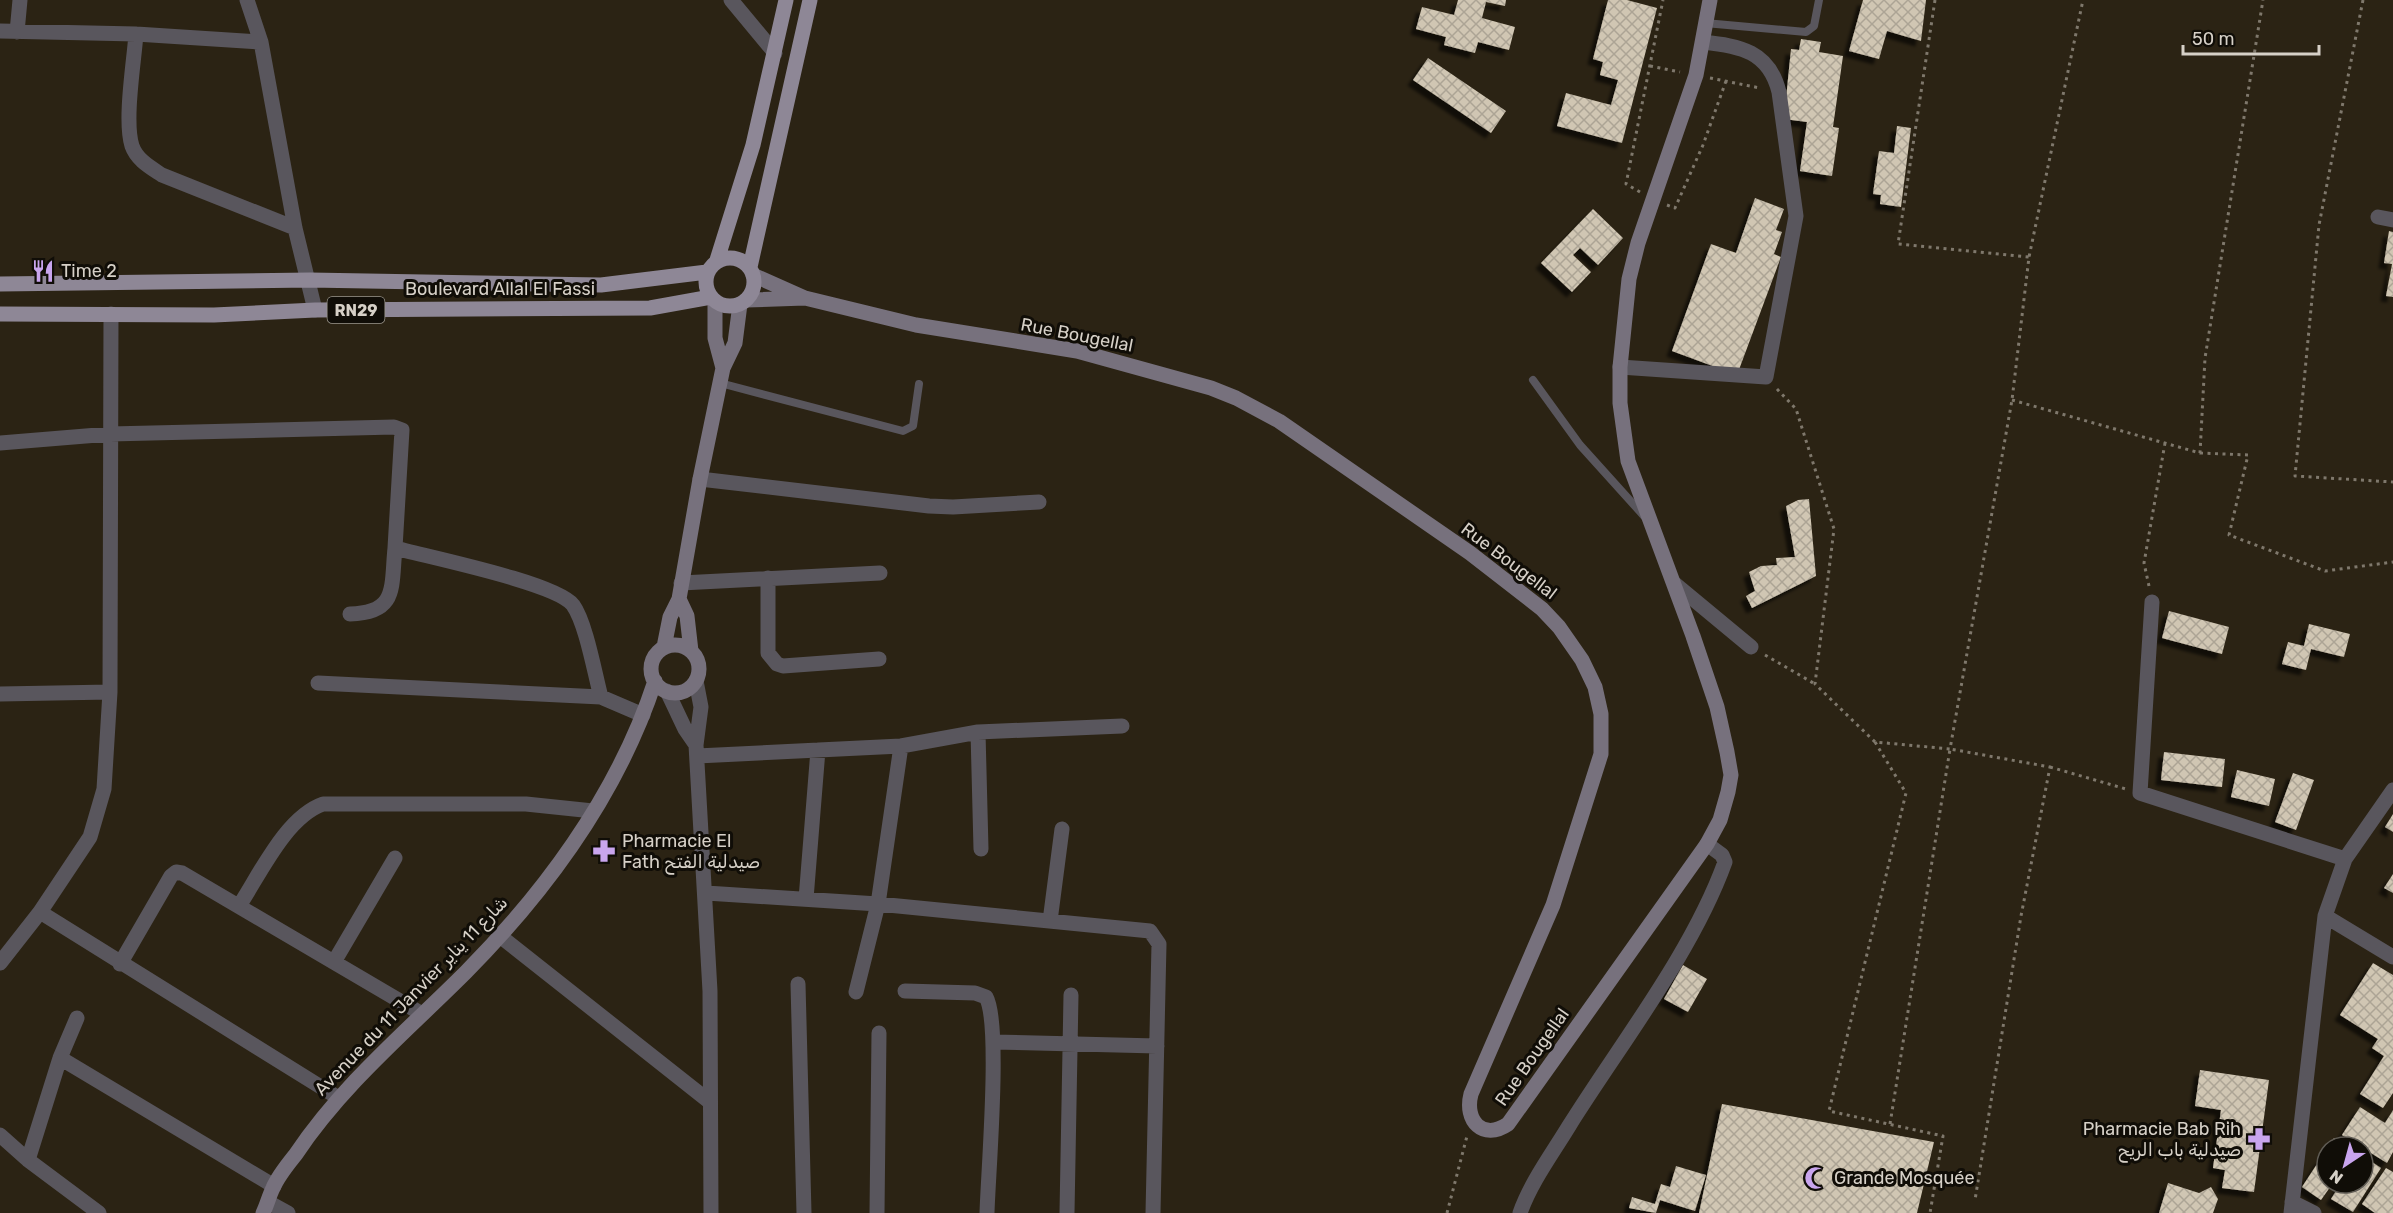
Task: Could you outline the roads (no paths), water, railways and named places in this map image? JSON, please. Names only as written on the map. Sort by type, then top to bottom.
[{"type":"main road","points":[[713,299],[705,281],[706,272],[717,260],[753,145],[786,0]]},
{"type":"main road","points":[[743,302],[754,284],[752,271],[810,0]]},
{"type":"main road","points":[[717,260],[735,257],[752,271]]},
{"type":"main road","name":"Boulevard Allal El Fassi","points":[[0,284],[310,280],[601,285],[706,272]]},
{"type":"main road","name":"Boulevard Allal El Fassi","points":[[0,314],[214,315],[315,310],[650,308],[713,299]]},
{"type":"main road","name":"RN29","points":[[713,299],[723,305],[743,302]]},
{"type":"street","points":[[17,32],[20,0]]},
{"type":"street","points":[[247,0],[261,42],[295,228],[310,280],[315,310]]},
{"type":"street","points":[[731,0],[775,53]]},
{"type":"street","points":[[1520,1213],[1526,1196],[1556,1147],[1685,946],[1712,899],[1725,862],[1722,855],[1707,844],[1725,805],[1731,775],[1717,707],[1675,584],[1648,521],[1628,461],[1620,403],[1620,368],[1628,290],[1638,243],[1696,75],[1710,0]]},
{"type":"street","points":[[0,31],[136,34],[261,42]]},
{"type":"street","points":[[136,34],[129,128],[133,147],[143,163],[162,175],[295,228]]},
{"type":"street","points":[[1620,368],[1766,377],[1796,216],[1779,92],[1774,74],[1758,57],[1731,45],[1702,42]]},
{"type":"street","name":"Rue Bougellal","points":[[752,271],[805,298],[916,325],[1086,353],[1211,388],[1236,398],[1279,421],[1470,553],[1542,609],[1559,627],[1582,660],[1595,687],[1601,714],[1600,754],[1553,905],[1471,1094],[1468,1107],[1470,1118],[1477,1126],[1486,1130],[1495,1130],[1508,1124],[1707,844]]},
{"type":"street","name":"Rue Bougellal","points":[[743,302],[805,298]]},
{"type":"street","points":[[713,299],[715,338],[722,376]]},
{"type":"street","points":[[664,648],[670,616],[679,599],[700,479],[722,376],[735,343],[743,302]]},
{"type":"street","points":[[0,963],[40,912],[90,837],[104,789],[110,692],[111,314]]},
{"type":"street","points":[[0,443],[110,434],[394,427],[402,430],[391,590],[381,609],[370,614],[350,614]]},
{"type":"street","points":[[700,479],[929,506],[953,507],[1040,502]]},
{"type":"street","points":[[395,548],[537,586],[567,598],[574,607],[584,634],[601,697]]},
{"type":"street","points":[[681,583],[880,573]]},
{"type":"street","points":[[768,578],[768,653],[777,664],[783,666],[879,659]]},
{"type":"street","points":[[1675,584],[1751,647]]},
{"type":"street","points":[[679,599],[687,616],[691,651],[699,665],[696,681],[701,707],[696,750],[706,893],[711,1213]]},
{"type":"street","points":[[2152,602],[2140,793],[2345,859]]},
{"type":"street","points":[[691,651],[674,645],[664,648],[654,658],[652,674],[655,681],[667,691],[696,750]]},
{"type":"street","name":"Avenue du 11 Janvier شارع 11 يناير","points":[[266,1208],[274,1186],[337,1097],[500,936],[552,872],[621,765],[644,715],[655,681]]},
{"type":"street","points":[[667,691],[684,691],[696,681]]},
{"type":"street","points":[[318,683],[601,697],[644,715]]},
{"type":"street","points":[[0,694],[110,692]]},
{"type":"street","points":[[696,750],[818,750],[901,746],[978,732],[1122,726]]},
{"type":"street","points":[[978,732],[981,849]]},
{"type":"street","points":[[856,992],[878,904],[901,746]]},
{"type":"street","points":[[806,900],[818,750]]},
{"type":"street","points":[[2314,1213],[2292,1207],[2325,916],[2345,859],[2393,789]]},
{"type":"street","points":[[239,906],[289,828],[307,809],[323,804],[526,804],[593,810]]},
{"type":"street","points":[[1050,921],[1062,829]]},
{"type":"street","points":[[334,962],[395,858]]},
{"type":"street","points":[[120,964],[176,872],[182,873],[422,1014]]},
{"type":"street","points":[[706,893],[878,904],[1146,930],[1154,934],[1159,944],[1153,1213]]},
{"type":"street","points":[[40,912],[120,964],[337,1097]]},
{"type":"street","points":[[2325,916],[2393,957]]},
{"type":"street","points":[[500,936],[710,1102]]},
{"type":"street","points":[[798,984],[804,1213]]},
{"type":"street","points":[[905,991],[975,993],[986,997],[991,1005],[993,1042],[987,1213]]},
{"type":"street","points":[[1067,1213],[1071,995]]},
{"type":"street","points":[[28,1161],[60,1058],[77,1018]]},
{"type":"street","points":[[877,1213],[879,1033]]},
{"type":"street","points":[[993,1042],[1157,1046]]},
{"type":"street","points":[[60,1058],[274,1186]]},
{"type":"street","points":[[0,1135],[28,1161],[99,1213]]},
{"type":"street","points":[[266,1208],[288,1213]]},
{"type":"lane","points":[[1706,23],[1806,32],[1814,26],[1819,0]]},
{"type":"lane","points":[[722,376],[903,431],[909,430],[915,420],[918,384]]},
{"type":"lane","points":[[1533,380],[1580,445],[1648,521]]},
{"type":"place","name":"Time 2","points":[[43,271]]},
{"type":"place","name":"Pharmacie El Fath صيدلية الفتح","points":[[604,851]]},
{"type":"place","name":"Pharmacie Bab Rih صيدلية باب الريح","points":[[2259,1139]]},
{"type":"place","name":"Grande Mosquée","points":[[1816,1178]]}]
